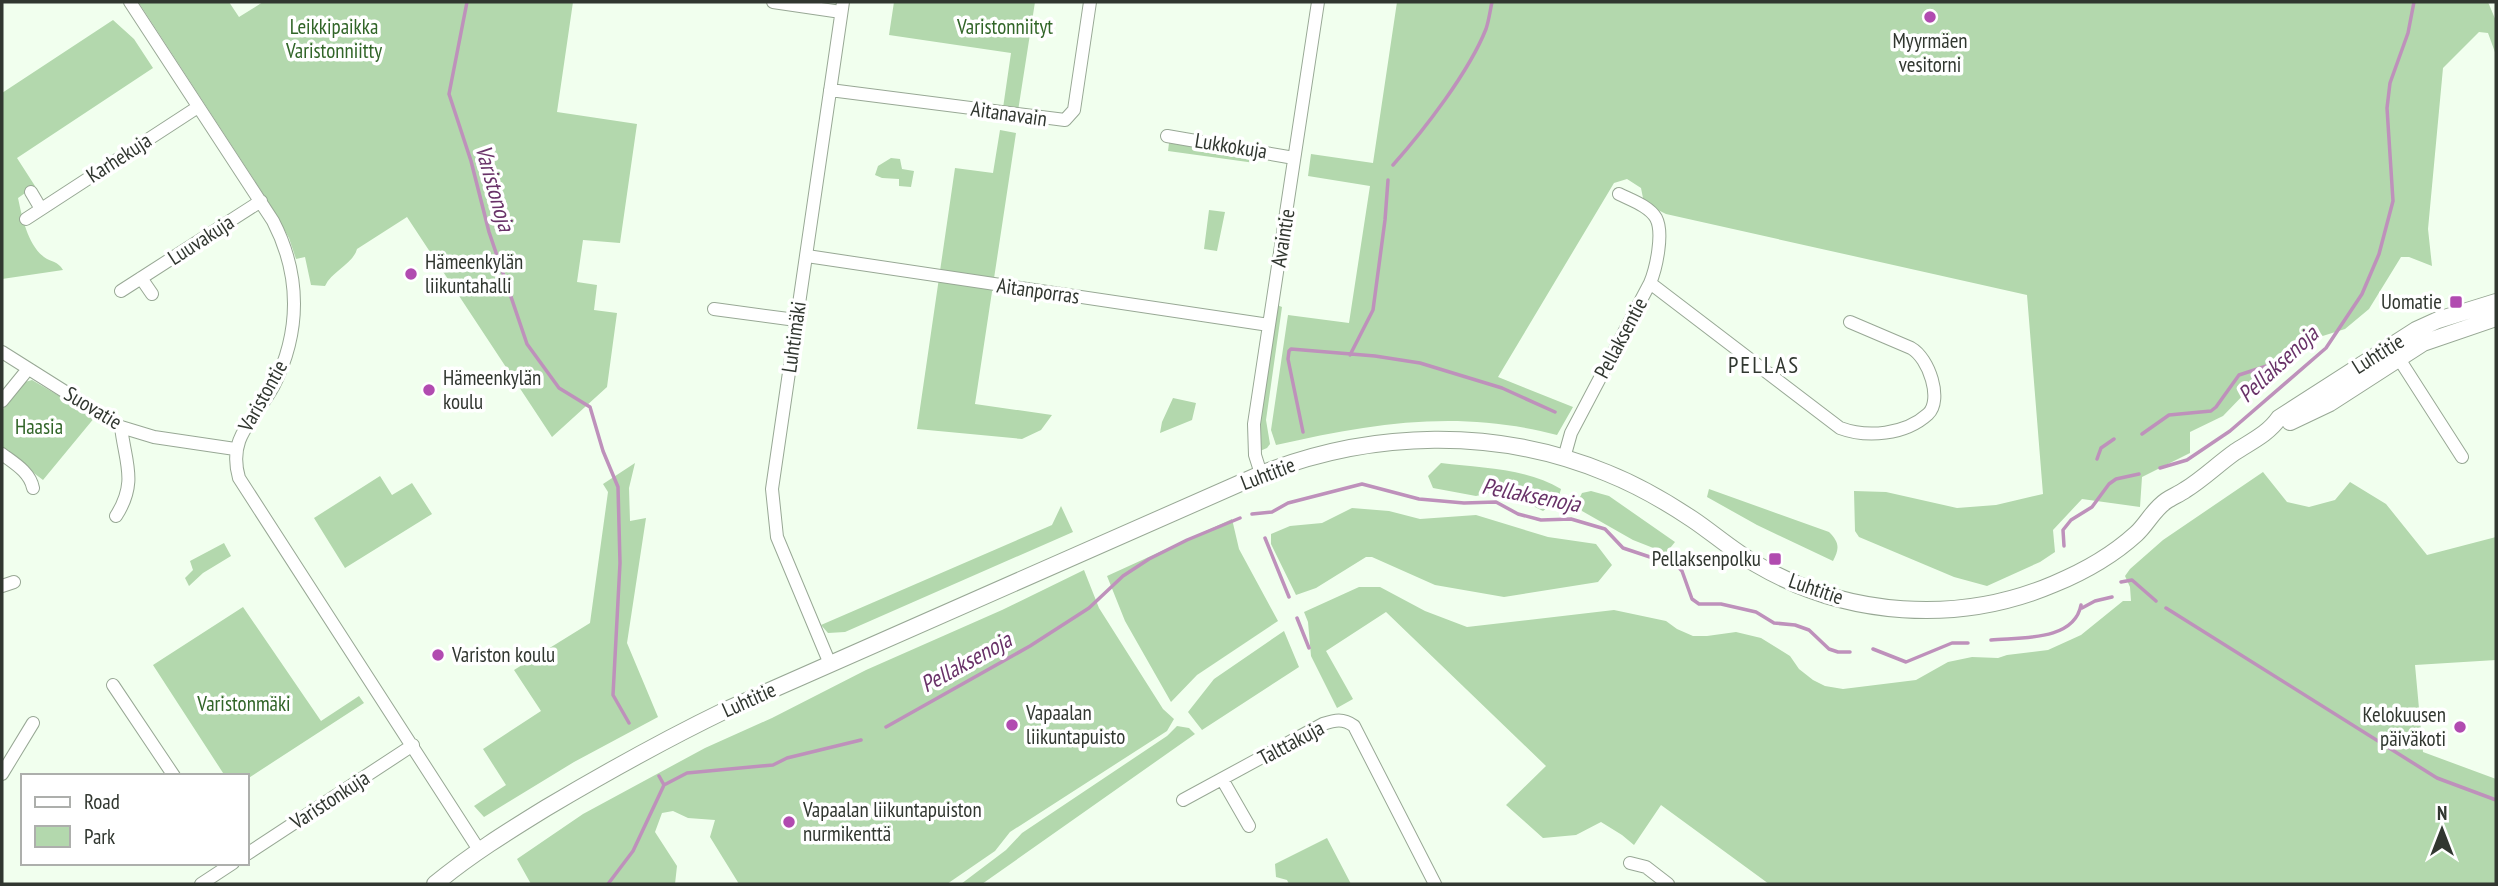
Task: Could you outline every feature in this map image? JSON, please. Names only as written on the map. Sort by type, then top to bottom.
[{"type":"street","name":"Varistontie","points":[[131,2],[261,201],[283,240],[291,266],[295,287],[295,315],[283,366],[235,449],[235,464],[246,492],[479,850]]},
{"type":"street","points":[[773,2],[842,7]]},
{"type":"street","name":"Aitanavain","points":[[831,90],[1065,120],[1074,110],[1090,2]]},
{"type":"street","name":"Avaintie","points":[[1261,474],[1255,455],[1254,434],[1318,2]]},
{"type":"street","name":"Luhtimäki","points":[[830,664],[782,551],[774,516],[775,470],[842,7]]},
{"type":"street","name":"Karhekuja","points":[[26,219],[198,107]]},
{"type":"street","name":"Lukkokuja","points":[[1167,136],[1294,158]]},
{"type":"street","points":[[31,192],[41,209]]},
{"type":"street","points":[[1619,194],[1644,207],[1656,219],[1657,263],[1650,283]]},
{"type":"street","name":"Luuvakuja","points":[[121,291],[261,201]]},
{"type":"street","name":"Aitanporras","points":[[807,256],[1269,325]]},
{"type":"street","points":[[141,278],[152,295]]},
{"type":"street","name":"Pellaksentie","points":[[1564,457],[1571,433],[1650,283],[1840,428],[1867,435],[1898,430],[1927,415],[1932,404],[1933,382],[1929,368],[1918,352],[1850,322]]},
{"type":"street","name":"Luhtitie","points":[[435,884],[479,850],[656,744],[830,664],[1261,474],[1326,453],[1392,442],[1484,442],[1564,457],[1640,488],[1692,519],[1754,564],[1777,575],[1834,597],[1881,608],[1930,611],[1953,609],[2027,594],[2073,575],[2104,558],[2138,532],[2150,515],[2166,501],[2272,428],[2278,418],[2395,352],[2438,320],[2496,302]]},
{"type":"street","points":[[714,309],[796,320]]},
{"type":"street","name":"Luhtitie","points":[[2395,352],[2496,318]]},
{"type":"street","name":"Suovatie","points":[[2,352],[121,427],[154,437],[235,449]]},
{"type":"street","points":[[2395,352],[2462,457]]},
{"type":"street","points":[[2,401],[28,369]]},
{"type":"street","points":[[116,516],[124,503],[130,476],[121,427]]},
{"type":"street","points":[[2,454],[25,472],[33,488]]},
{"type":"street","points":[[113,685],[173,774]]},
{"type":"street","name":"Talttakuja","points":[[1182,800],[1323,724],[1338,720],[1347,721],[1354,726],[1435,884]]},
{"type":"street","points":[[2,774],[33,723]]},
{"type":"street","name":"Varistonkuja","points":[[248,853],[413,745]]},
{"type":"street","points":[[1222,779],[1249,826]]},
{"type":"street","points":[[1630,863],[1646,867],[1668,884]]},
{"type":"street","points":[[201,884],[230,865]]},
{"type":"green space","name":"Leikkipaikka Varistonniitty","points":[[229,2],[239,17],[263,2],[573,2],[557,112],[637,124],[620,243],[583,240],[577,282],[597,285],[594,310],[617,313],[607,387],[552,437],[407,217],[357,249],[325,286],[311,285],[305,257],[296,259],[289,238],[266,198],[139,3]]},
{"type":"green space","name":"Varistonniityt","points":[[894,2],[1035,2],[1018,111],[1003,108],[1011,53],[889,35]]},
{"type":"green space","points":[[1397,2],[2488,2],[2496,21],[2496,55],[2488,33],[2479,32],[2443,68],[2428,229],[2432,266],[2409,257],[2401,257],[2369,309],[2345,329],[2313,339],[2301,353],[2251,387],[2223,416],[2190,432],[2190,453],[2142,477],[2140,507],[2082,499],[2053,530],[2055,552],[2040,562],[1987,586],[1954,577],[1859,537],[1855,531],[1854,491],[1886,492],[1957,508],[1996,505],[2043,494],[2027,295],[1666,214],[1644,203],[1641,188],[1627,179],[1614,183],[1498,377],[1573,407],[1557,435],[1485,422],[1416,422],[1347,430],[1276,445],[1271,430],[1288,315],[1349,323],[1370,186],[1308,176],[1311,154],[1373,163]]},
{"type":"green space","points":[[113,20],[134,39],[153,68],[17,158],[35,186],[18,198],[26,230],[38,252],[63,270],[2,279],[2,93]]},
{"type":"green space","points":[[1000,130],[1016,133],[975,404],[1052,415],[1041,430],[1022,439],[917,429],[955,168],[993,173]]},
{"type":"green space","points":[[1169,143],[1256,157],[1255,163],[1168,151]]},
{"type":"green space","points":[[891,158],[900,159],[902,169],[914,171],[911,187],[899,186],[899,179],[875,175],[878,166]]},
{"type":"green space","points":[[1209,210],[1225,212],[1217,251],[1204,249]]},
{"type":"green space","points":[[1277,305],[1282,307],[1266,420],[1270,444],[1260,451],[1258,440]]},
{"type":"green space","name":"Haasia","points":[[32,380],[95,417],[43,480],[2,449],[2,410],[25,382]]},
{"type":"green space","points":[[1173,398],[1196,403],[1192,420],[1160,433],[1162,422]]},
{"type":"green space","points":[[635,463],[629,488],[630,521],[646,518],[627,643],[658,717],[574,762],[484,817],[474,806],[506,785],[483,749],[541,711],[514,670],[590,623],[608,492],[603,484]]},
{"type":"green space","points":[[1441,463],[1518,473],[1561,489],[1558,499],[1543,511],[1501,490],[1476,496],[1433,488],[1428,476]]},
{"type":"green space","points":[[2263,472],[2287,502],[2309,507],[2335,500],[2350,482],[2386,504],[2427,555],[2496,537],[2496,660],[2415,665],[2423,752],[2496,779],[2496,884],[1769,884],[1661,805],[1634,845],[1601,822],[1576,835],[1543,838],[1506,805],[1546,766],[1386,612],[1326,651],[1353,699],[1337,708],[1311,656],[1308,622],[1304,612],[1359,587],[1380,587],[1425,611],[1467,627],[1614,610],[1666,621],[1693,636],[1736,632],[1761,638],[1790,656],[1799,669],[1825,686],[1843,689],[1916,680],[1948,662],[1972,657],[1998,658],[2048,650],[2081,635],[2123,601],[2131,601],[2130,587],[2125,576],[2130,569],[2163,540]]},
{"type":"green space","points":[[380,476],[392,495],[412,483],[432,514],[345,568],[314,518]]},
{"type":"green space","points":[[1709,489],[1829,532],[1837,545],[1833,561],[1757,525],[1707,497]]},
{"type":"green space","points":[[1591,491],[1609,496],[1675,542],[1666,553],[1633,540],[1582,511],[1577,503],[1582,493]]},
{"type":"green space","points":[[1061,506],[1073,532],[845,632],[828,633],[821,625],[1052,525]]},
{"type":"green space","points":[[1352,508],[1389,511],[1420,519],[1476,515],[1548,537],[1596,544],[1612,565],[1598,582],[1504,597],[1435,585],[1372,557],[1366,557],[1316,588],[1296,595],[1271,544],[1271,534],[1290,526],[1322,523]]},
{"type":"green space","points":[[1232,519],[1239,549],[1278,621],[1197,675],[1171,702],[1125,621],[1107,576]]},
{"type":"green space","points":[[224,543],[231,556],[203,573],[189,586],[185,578],[193,570],[190,561]]},
{"type":"green space","name":"Vapaalan liikuntapuisto","points":[[1084,570],[1099,608],[1163,709],[1174,719],[1167,731],[1010,832],[995,851],[947,884],[739,884],[710,837],[715,820],[688,818],[673,811],[662,813],[655,832],[677,866],[675,884],[531,884],[517,859],[583,814],[705,748],[772,718],[866,670],[1002,610]]},
{"type":"green space","name":"Varistonmäki","points":[[243,607],[321,721],[359,696],[364,703],[248,778],[248,774],[224,774],[153,665]]},
{"type":"green space","points":[[1284,631],[1299,667],[1202,730],[1188,712],[1214,679]]},
{"type":"green space","points":[[1177,726],[1189,728],[1195,734],[982,884],[961,884],[1006,850],[1022,833],[1167,736]]},
{"type":"green space","points":[[1327,838],[1351,884],[1289,884],[1287,880],[1276,877],[1275,864]]},
{"type":"waterway","name":"Varistonoja","points":[[467,2],[449,94],[471,161],[489,232],[527,344],[559,388],[590,407],[603,451],[618,487],[620,563],[613,695],[629,723]]},
{"type":"waterway","points":[[1393,165],[1432,118],[1469,63],[1486,29],[1492,2]]},
{"type":"waterway","name":"Pellaksenoja","points":[[2160,468],[2187,460],[2230,431],[2326,348],[2362,294],[2379,254],[2393,201],[2387,108],[2390,83],[2408,33],[2414,2]]},
{"type":"waterway","points":[[1350,355],[1373,310],[1388,180]]},
{"type":"waterway","name":"Pellaksenoja","points":[[2142,434],[2169,415],[2211,411],[2239,375],[2288,359],[2308,346]]},
{"type":"waterway","points":[[1303,432],[1288,359],[1291,349],[1375,356],[1420,363],[1502,388],[1555,412]]},
{"type":"waterway","name":"Pellaksenoja","points":[[2097,459],[2101,448],[2114,439]]},
{"type":"waterway","name":"Pellaksenoja","points":[[2064,546],[2063,530],[2071,520],[2092,507],[2116,479],[2139,474]]},
{"type":"waterway","name":"Pellaksenoja","points":[[1252,514],[1272,512],[1288,503],[1362,484],[1419,499],[1464,503],[1496,502],[1518,514],[1541,520],[1571,519],[1605,529],[1623,548],[1650,557],[1671,559],[1682,571],[1692,599],[1699,604],[1721,604],[1756,612],[1774,623],[1795,625],[1809,630],[1829,649],[1850,652]]},
{"type":"waterway","name":"Pellaksenoja","points":[[886,727],[1030,646],[1089,608],[1123,576],[1149,559],[1240,518]]},
{"type":"waterway","points":[[1265,538],[1289,597]]},
{"type":"waterway","points":[[2121,582],[2132,580],[2156,601]]},
{"type":"waterway","points":[[2082,608],[2112,597]]},
{"type":"waterway","name":"Pellaksenoja","points":[[1991,640],[2057,632],[2068,626],[2081,605]]},
{"type":"waterway","points":[[2166,608],[2437,778],[2496,800]]},
{"type":"waterway","points":[[1297,618],[1309,648]]},
{"type":"waterway","name":"Pellaksenoja","points":[[1873,649],[1906,662],[1952,643],[1968,643]]},
{"type":"waterway","name":"Pellaksenoja","points":[[664,785],[687,773],[773,765],[787,758],[861,740]]},
{"type":"waterway","name":"Varistonoja","points":[[659,776],[664,785]]},
{"type":"waterway","points":[[608,884],[633,851],[664,785]]},
{"type":"place","name":"Myyrmäen vesitorni","points":[[1930,17]]},
{"type":"place","name":"Hämeenkylän liikuntahalli","points":[[411,274]]},
{"type":"place","name":"Uomatie","points":[[2456,302]]},
{"type":"place","name":"Hämeenkylän koulu","points":[[429,390]]},
{"type":"place","name":"Pellaksenpolku","points":[[1775,559]]},
{"type":"place","name":"Variston koulu","points":[[438,655]]},
{"type":"place","name":"Vapaalan liikuntapuisto","points":[[1012,725]]},
{"type":"place","name":"Kelokuusen päiväkoti","points":[[2460,727]]},
{"type":"place","name":"Vapaalan liikuntapuiston nurmikenttä","points":[[789,822]]},
{"type":"district","name":"PELLAS","points":[[1764,365]]}]
